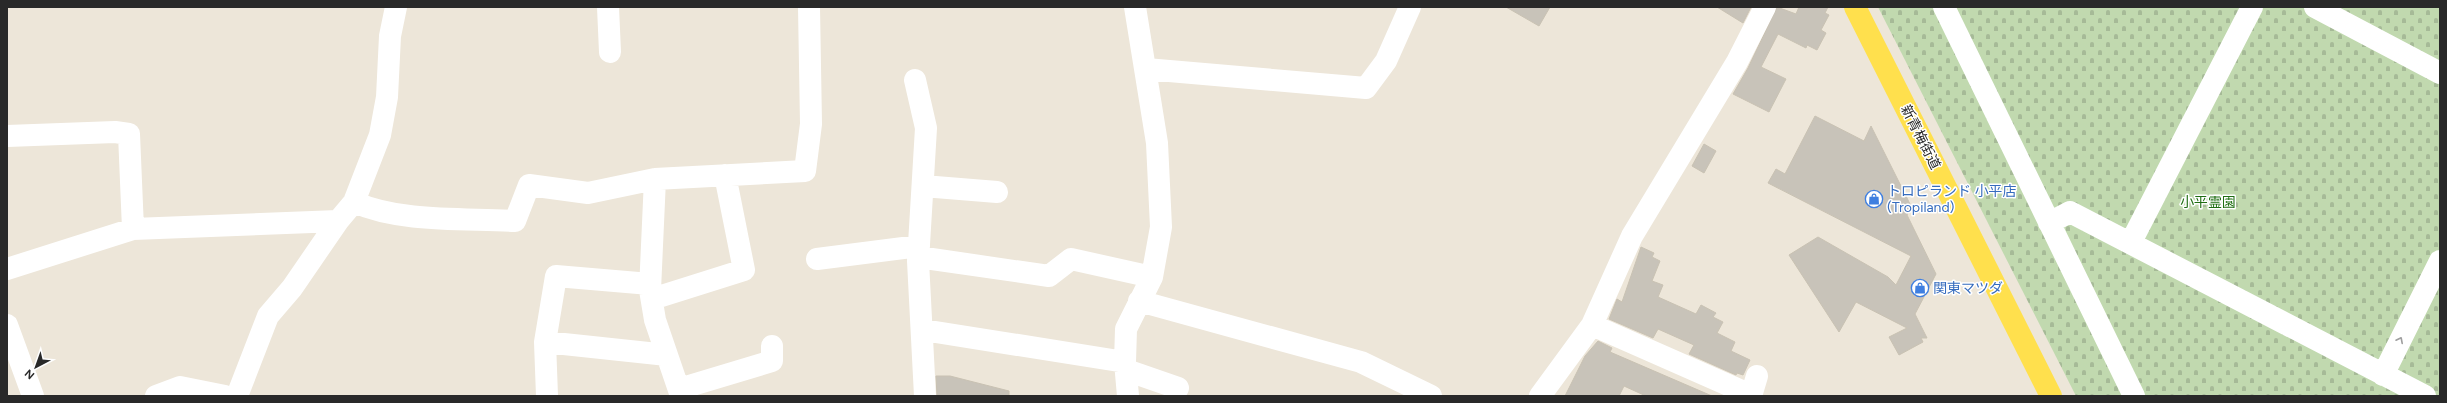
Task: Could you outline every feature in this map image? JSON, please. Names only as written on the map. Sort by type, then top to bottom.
[{"type":"main road","name":"新青梅街道","points":[[1855,7],[2051,396]]},
{"type":"street","points":[[237,396],[268,316],[292,288],[338,221],[354,202],[380,135],[387,97],[390,36],[396,7]]},
{"type":"street","points":[[608,7],[610,52]]},
{"type":"street","points":[[354,202],[371,210],[401,215],[516,221],[529,185],[588,193],[655,179],[805,171],[812,124],[809,7]]},
{"type":"street","points":[[1128,396],[1126,329],[1152,277],[1161,227],[1157,143],[1135,7]]},
{"type":"street","points":[[1146,69],[1366,88],[1386,61],[1410,7]]},
{"type":"street","points":[[1543,395],[1592,325],[1632,236],[1737,62],[1765,7]]},
{"type":"street","points":[[1944,7],[2134,396]]},
{"type":"street","points":[[2315,7],[2440,72]]},
{"type":"street","points":[[2130,242],[2246,10]]},
{"type":"street","points":[[915,80],[926,128],[918,252],[923,330],[925,396]]},
{"type":"street","points":[[7,136],[115,132],[129,134],[133,229]]},
{"type":"street","points":[[547,396],[545,342],[556,276],[651,291],[744,270],[725,175]]},
{"type":"street","points":[[655,179],[651,291],[654,320],[680,393],[772,361],[772,346]]},
{"type":"street","points":[[923,186],[997,192]]},
{"type":"street","points":[[2049,222],[2070,212],[2425,396]]},
{"type":"street","points":[[7,269],[133,229],[338,221]]},
{"type":"street","points":[[817,259],[918,252],[1049,276],[1071,259],[1152,277]]},
{"type":"street","points":[[2383,375],[2440,261]]},
{"type":"street","points":[[1139,301],[1361,362],[1431,396]]},
{"type":"street","points":[[7,325],[33,396]]},
{"type":"street","points":[[1592,325],[1753,389]]},
{"type":"street","points":[[923,330],[1126,366],[1178,388]]},
{"type":"street","points":[[545,342],[667,354]]},
{"type":"street","points":[[156,396],[180,387],[225,396]]},
{"type":"green space","name":"小平霊園","points":[[1878,7],[2440,7],[2440,396],[2076,396]]},
{"type":"building","points":[[1506,7],[1550,7],[1539,26]]},
{"type":"building","points":[[1717,7],[1751,7],[1743,23]]},
{"type":"building","points":[[1777,7],[1796,14],[1799,7],[1828,7],[1825,13],[1829,15],[1821,30],[1826,33],[1817,50],[1807,45],[1806,48],[1778,34],[1761,67],[1786,79],[1769,112],[1733,94],[1748,68]]},
{"type":"building","points":[[1815,116],[1864,141],[1871,126],[1911,206],[1907,215],[1936,274],[1915,314],[1927,338],[1921,338],[1923,342],[1899,355],[1889,337],[1907,328],[1856,302],[1839,332],[1789,255],[1818,237],[1888,277],[1896,285],[1911,256],[1768,183],[1776,169],[1785,174]]},
{"type":"building","points":[[1704,144],[1716,151],[1704,173],[1692,166]]},
{"type":"building","points":[[1641,247],[1654,253],[1652,257],[1660,261],[1652,281],[1663,285],[1658,297],[1696,314],[1701,305],[1716,313],[1713,317],[1723,322],[1717,333],[1735,342],[1731,351],[1750,360],[1743,375],[1737,373],[1736,375],[1689,354],[1694,345],[1658,329],[1653,338],[1609,319],[1617,299],[1622,302]]},
{"type":"building","points":[[1598,341],[1612,348],[1610,352],[1712,396],[1646,396],[1624,386],[1619,396],[1565,396],[1585,356]]},
{"type":"building","points":[[936,376],[950,376],[1009,391],[1009,396],[937,396]]},
{"type":"place","name":"トロピランド 小平店 (Tropiland)","points":[[1874,199]]},
{"type":"place","name":"関東マツダ","points":[[1920,288]]}]
